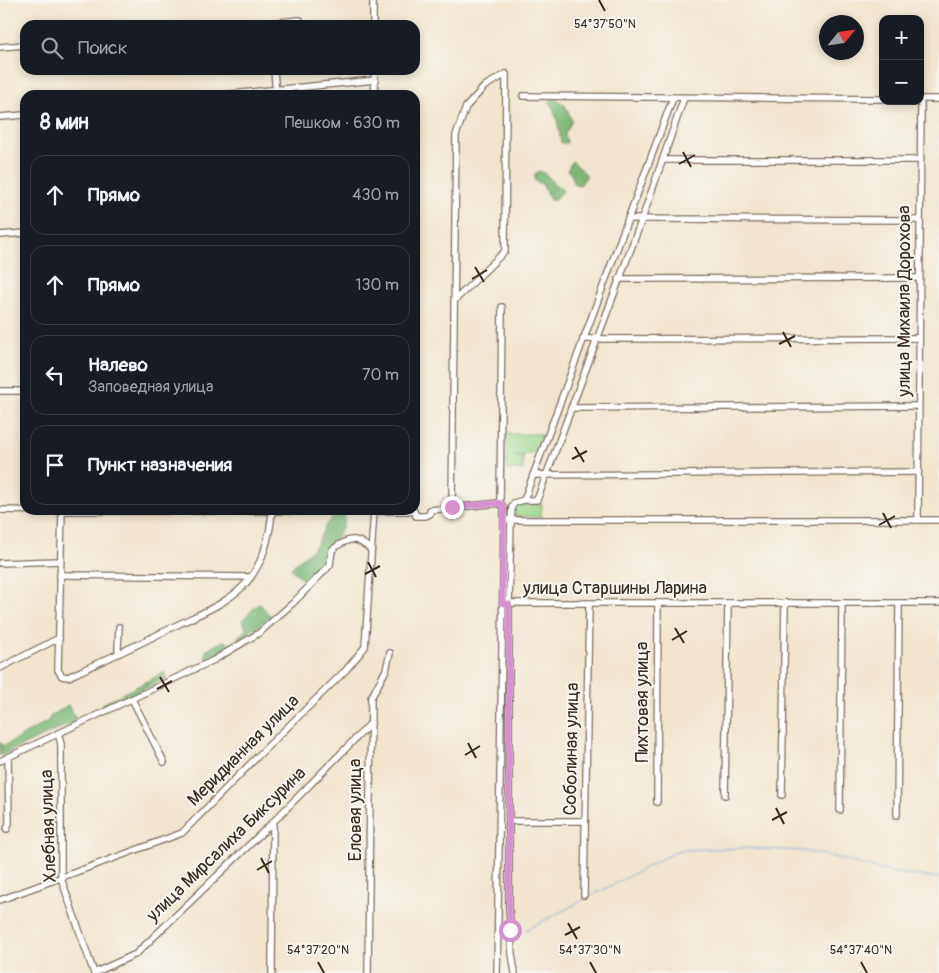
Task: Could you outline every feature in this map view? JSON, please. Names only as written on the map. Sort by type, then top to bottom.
[{"type":"street","points":[[373,0],[373,20]]},
{"type":"street","points":[[0,47],[20,45]]},
{"type":"street","points":[[452,507],[456,135],[466,107],[485,86],[506,74],[505,251],[455,300]]},
{"type":"street","points":[[274,75],[276,90]]},
{"type":"street","points":[[374,75],[375,90]]},
{"type":"street","points":[[292,90],[375,80]]},
{"type":"street","points":[[523,96],[879,99]]},
{"type":"street","points":[[524,500],[673,98]]},
{"type":"street","points":[[515,973],[510,930],[509,821],[509,604],[512,507],[514,503],[524,500],[537,500],[642,219],[684,98]]},
{"type":"street","name":"улица Михаила Дорохова","points":[[924,99],[939,100]]},
{"type":"street","name":"улица Михаила Дорохова","points":[[918,520],[921,105]]},
{"type":"street","points":[[0,117],[20,115]]},
{"type":"street","points":[[663,160],[920,160]]},
{"type":"street","points":[[628,219],[919,220]]},
{"type":"street","points":[[0,235],[20,233]]},
{"type":"street","points":[[620,279],[919,278]]},
{"type":"street","points":[[497,973],[504,520],[504,508],[500,503],[502,307]]},
{"type":"street","points":[[583,339],[918,338]]},
{"type":"street","points":[[0,391],[20,391]]},
{"type":"street","points":[[571,408],[918,406]]},
{"type":"street","points":[[533,475],[918,472]]},
{"type":"street","points":[[416,515],[425,516],[430,514],[430,510],[500,503]]},
{"type":"street","points":[[0,510],[20,510]]},
{"type":"street","points":[[62,515],[58,670],[62,676],[68,677],[202,612],[236,592],[251,577],[266,546],[272,515]]},
{"type":"street","name":"Меридианная улица","points":[[0,900],[182,833],[260,753],[346,670],[365,647],[374,515]]},
{"type":"street","points":[[504,520],[939,520]]},
{"type":"street","points":[[0,761],[214,660],[259,633],[293,603],[330,565],[332,550],[340,543],[354,539],[361,541],[371,550]]},
{"type":"street","points":[[0,563],[60,562]]},
{"type":"street","points":[[60,575],[251,577]]},
{"type":"street","name":"улица Старшины Ларина","points":[[502,603],[939,603]]},
{"type":"street","name":"Пихтовая улица","points":[[657,802],[658,603]]},
{"type":"street","name":"улица Старшины Ларина","points":[[725,795],[728,603]]},
{"type":"street","points":[[782,795],[785,603]]},
{"type":"street","points":[[840,810],[842,603]]},
{"type":"street","points":[[897,815],[899,603]]},
{"type":"street","name":"Соболиная улица","points":[[584,895],[589,604]]},
{"type":"street","points":[[119,627],[119,653]]},
{"type":"street","points":[[0,668],[59,638]]},
{"type":"street","name":"Еловая улица","points":[[368,973],[371,698],[386,670],[390,652]]},
{"type":"street","points":[[132,699],[164,762]]},
{"type":"street","name":"улица Мирсалиха Биксурина","points":[[94,973],[136,954],[273,822],[370,723]]},
{"type":"street","name":"Хлебная улица","points":[[58,733],[61,744],[61,878],[94,973]]},
{"type":"street","points":[[7,829],[9,823],[8,757]]},
{"type":"street","points":[[509,821],[585,821]]},
{"type":"street","points":[[272,973],[273,822]]},
{"type":"street","points":[[498,930],[510,930]]},
{"type":"green space","points":[[555,98],[565,105],[572,121],[565,134],[567,143],[561,143],[556,117],[550,102]]},
{"type":"green space","points":[[572,161],[586,174],[580,185],[574,184],[568,169]]},
{"type":"green space","points":[[539,171],[546,174],[563,191],[555,200],[550,200],[542,184],[535,181],[535,174]]},
{"type":"green space","points":[[506,434],[542,434],[534,453],[525,453],[523,456],[523,470],[507,470]]},
{"type":"green space","points":[[518,504],[542,504],[541,517],[514,516],[514,507]]},
{"type":"green space","points":[[345,515],[341,530],[326,550],[322,560],[325,561],[314,569],[304,581],[291,569],[314,547],[327,524],[334,517]]},
{"type":"green space","points":[[259,603],[271,616],[239,640],[237,639],[246,628],[242,620]]},
{"type":"green space","points":[[223,641],[227,642],[230,646],[206,659],[206,650]]},
{"type":"green space","points":[[165,672],[167,678],[104,708],[102,704]]},
{"type":"green space","points":[[68,705],[75,716],[74,722],[0,756],[0,742],[4,746],[48,721],[50,717]]},
{"type":"waterway","points":[[526,930],[679,850],[744,848],[803,851],[894,873],[939,878]]},
{"type":"route","points":[[452,507],[500,503],[504,508],[502,603],[509,604],[510,930]]}]
